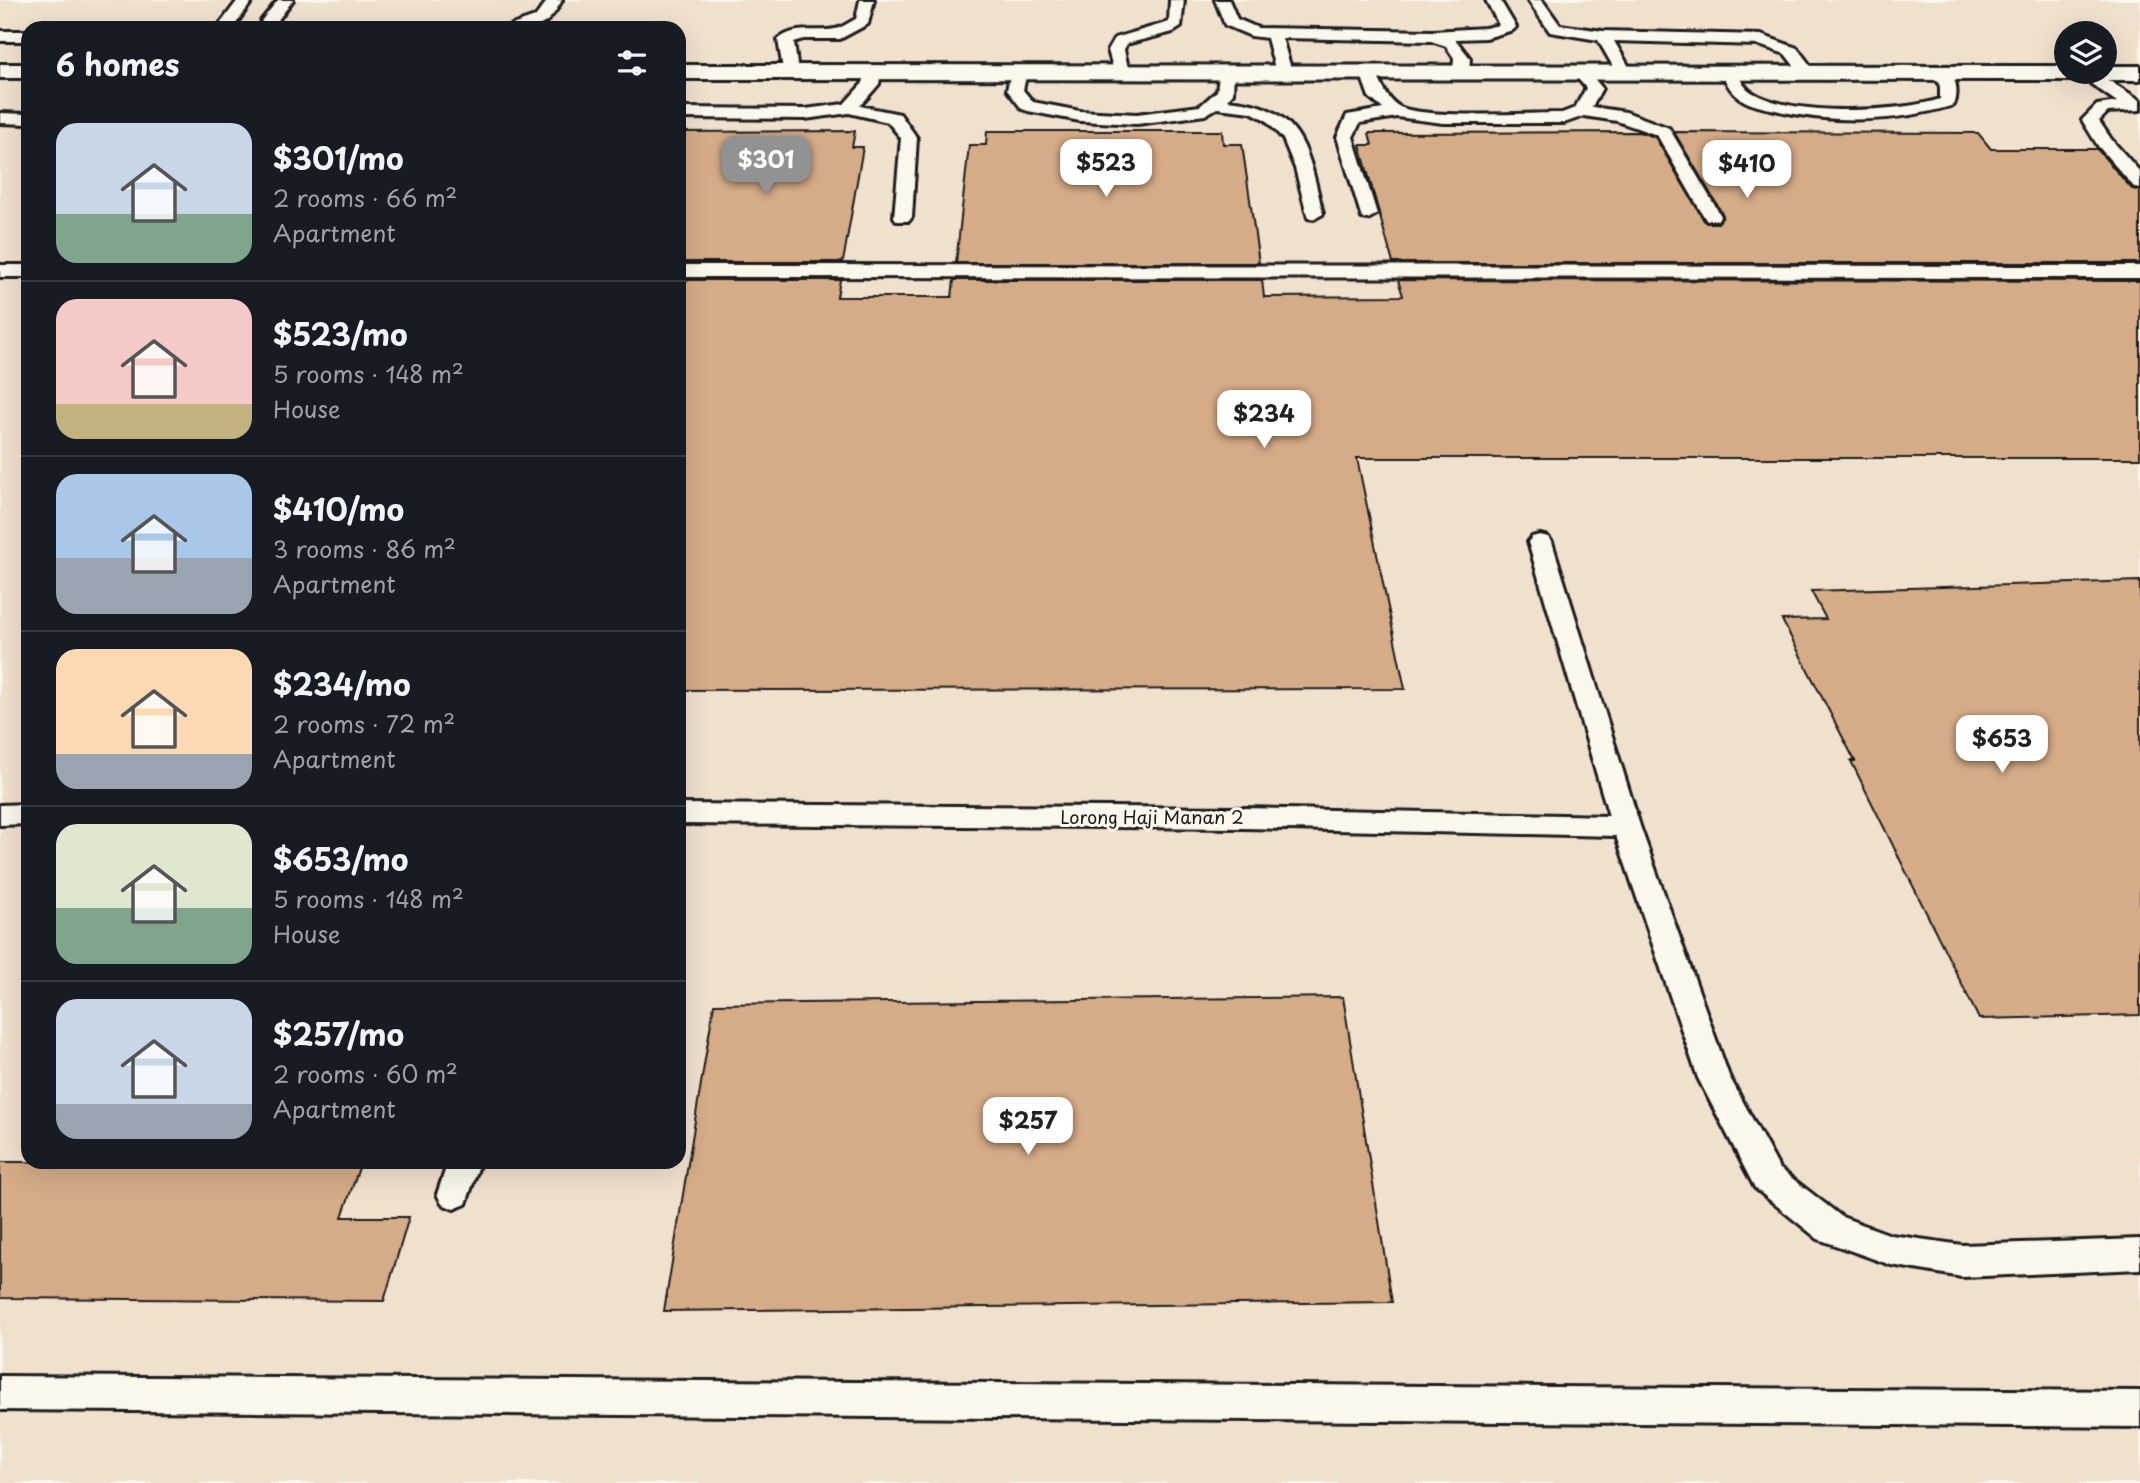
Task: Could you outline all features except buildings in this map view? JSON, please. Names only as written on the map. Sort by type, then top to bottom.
[{"type":"street","points":[[0,71],[21,71]]},
{"type":"street","points":[[686,72],[2054,72]]},
{"type":"street","points":[[2117,73],[2140,73]]},
{"type":"lane","points":[[230,21],[246,0]]},
{"type":"lane","points":[[269,21],[286,0]]},
{"type":"lane","points":[[540,21],[546,17],[555,0]]},
{"type":"lane","points":[[790,72],[786,40],[802,34],[840,34],[863,21],[867,0]]},
{"type":"lane","points":[[1121,72],[1116,50],[1120,41],[1168,29],[1176,24],[1177,0]]},
{"type":"lane","points":[[1222,0],[1230,22],[1256,33],[1433,36],[1486,33],[1508,27],[1493,0]]},
{"type":"lane","points":[[1535,0],[1555,29],[1604,36],[1761,40],[1791,51],[1808,72]]},
{"type":"lane","points":[[1273,33],[1284,72]]},
{"type":"lane","points":[[0,36],[21,36]]},
{"type":"lane","points":[[1433,36],[1451,43],[1462,58],[1461,72]]},
{"type":"lane","points":[[1604,36],[1625,72]]},
{"type":"lane","points":[[849,108],[871,84],[873,72]]},
{"type":"lane","points":[[1019,72],[1014,90],[1028,106],[1080,117],[1137,119],[1205,110],[1226,93],[1226,72]]},
{"type":"lane","points":[[1368,72],[1377,97],[1396,112]]},
{"type":"lane","points":[[1580,72],[1594,88],[1582,111]]},
{"type":"lane","points":[[1728,72],[1742,93],[1774,107],[1891,114],[1932,109],[1948,102],[1948,87],[1943,72]]},
{"type":"lane","points":[[2104,84],[2136,105]]},
{"type":"lane","points":[[1214,103],[1259,110],[1283,125],[1299,153],[1314,214]]},
{"type":"lane","points":[[2136,105],[2103,108],[2090,120],[2104,142],[2140,183]]},
{"type":"lane","points":[[686,113],[805,114],[849,108],[894,118],[909,138],[903,217]]},
{"type":"lane","points":[[1368,214],[1345,137],[1353,120],[1396,112],[1443,118],[1564,118],[1582,111],[1620,116],[1663,132],[1712,216]]},
{"type":"lane","points":[[0,118],[21,119]]},
{"type":"lane","points":[[0,271],[21,271]]},
{"type":"lane","points":[[686,271],[2140,272]]},
{"type":"lane","points":[[1540,542],[1626,826],[1714,1078],[1768,1178],[1830,1228],[1891,1250],[1962,1261],[2140,1254]]},
{"type":"lane","points":[[0,814],[21,814]]},
{"type":"lane","name":"Lorong Haji Manan 2","points":[[686,814],[1228,818],[1626,826]]},
{"type":"lane","points":[[454,1194],[462,1169]]},
{"type":"lane","points":[[0,1393],[2140,1409]]},
{"type":"shaded area","points":[[0,0],[2140,0],[2140,1483],[0,1483]]}]
